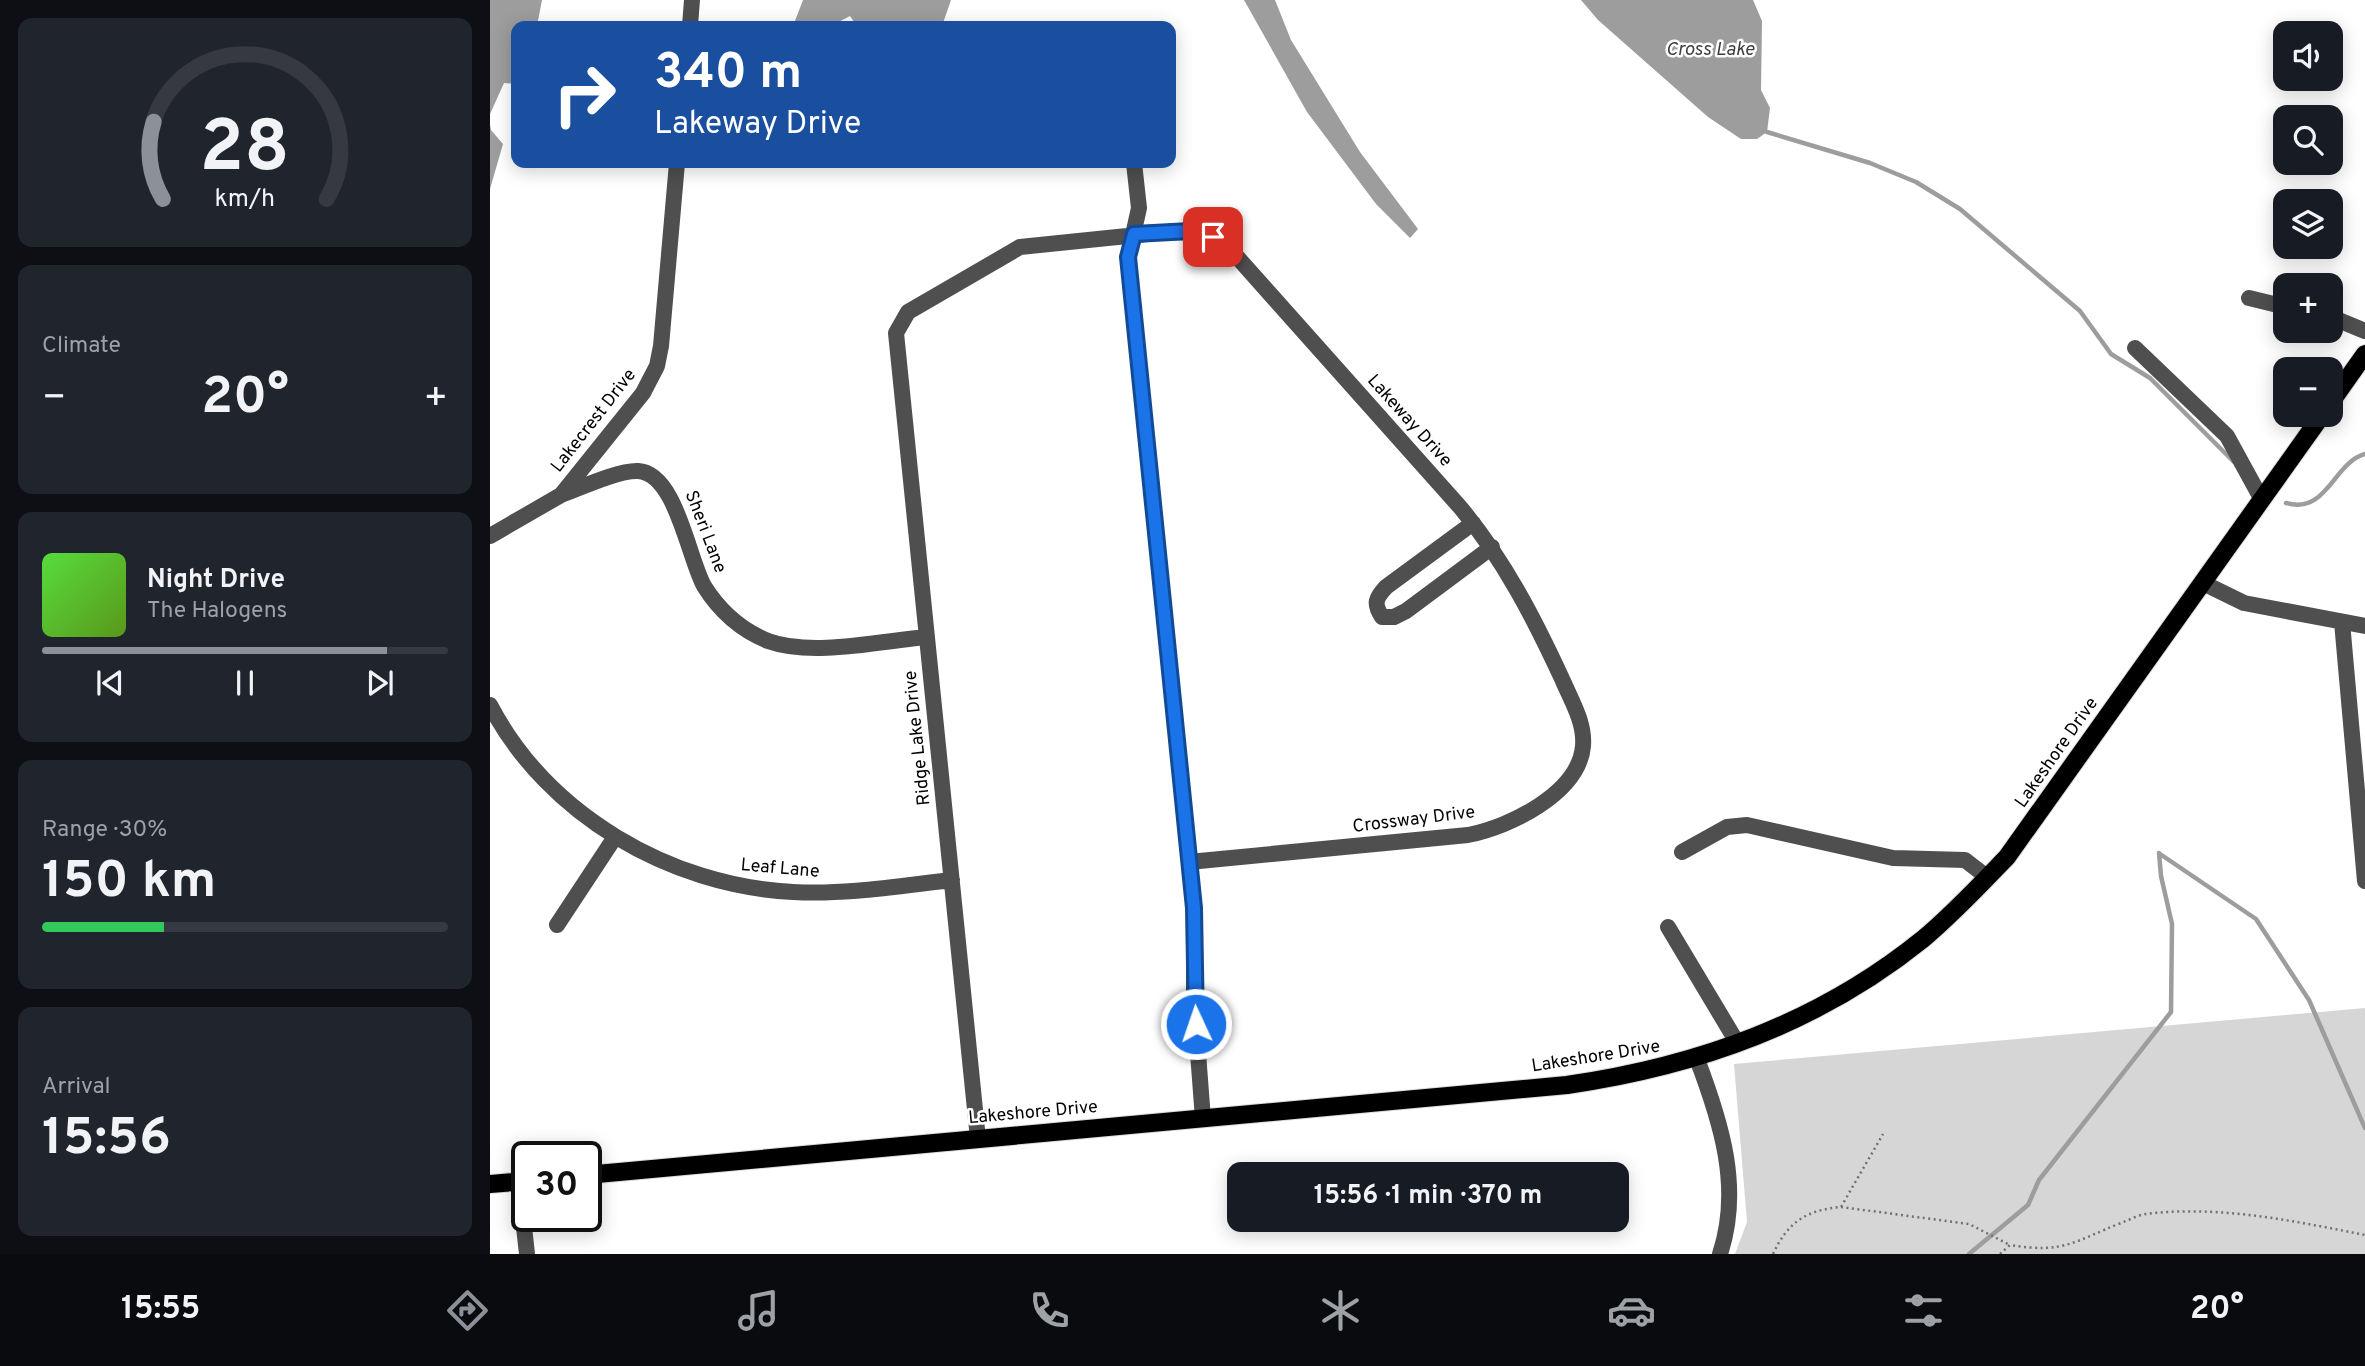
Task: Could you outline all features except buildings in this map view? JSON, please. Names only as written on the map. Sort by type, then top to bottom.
[{"type":"main road","points":[[2343,385],[2365,354]]},
{"type":"main road","name":"Lakeshore Drive","points":[[602,1174],[1567,1086],[1626,1077],[1697,1059],[1800,1018],[1866,980],[1924,938],[1987,877],[2034,822],[2314,427]]},
{"type":"main road","points":[[490,1184],[511,1182]]},
{"type":"street","points":[[690,21],[692,0]]},
{"type":"street","name":"Lakecrest Drive","points":[[490,536],[561,495],[643,393],[657,366],[677,168]]},
{"type":"street","points":[[1135,168],[1139,208],[1128,257],[1194,908],[1194,1000],[1203,1119]]},
{"type":"street","name":"Lakeway Drive","points":[[897,333],[908,312],[1020,247],[1134,234],[1191,231],[1213,237],[1230,249],[1474,523],[1492,547],[1534,618],[1582,724]]},
{"type":"street","points":[[2249,298],[2273,304]]},
{"type":"street","points":[[2343,322],[2365,331]]},
{"type":"street","name":"Ridge Lake Drive","points":[[897,333],[978,1139]]},
{"type":"street","points":[[2135,348],[2227,436],[2262,500]]},
{"type":"street","name":"Sheri Lane","points":[[561,495],[633,471],[653,475],[668,492],[694,565],[716,603],[745,629],[766,640],[803,648],[928,637]]},
{"type":"street","points":[[1474,523],[1387,587],[1376,599],[1376,606],[1382,617],[1394,617],[1406,611],[1492,547]]},
{"type":"street","points":[[2203,583],[2244,603],[2365,626]]},
{"type":"street","points":[[2342,622],[2365,881]]},
{"type":"street","name":"Leaf Lane","points":[[490,705],[517,747],[543,778],[615,837],[684,870],[749,888],[793,892],[837,892],[952,880]]},
{"type":"street","name":"Crossway Drive","points":[[1189,862],[1468,835],[1498,827],[1553,795],[1571,779],[1581,756],[1582,724]]},
{"type":"street","points":[[1682,852],[1734,825],[1747,825],[1893,858],[1965,860],[1987,877]]},
{"type":"street","points":[[557,925],[615,837]]},
{"type":"street","points":[[1668,927],[1738,1044]]},
{"type":"street","points":[[1697,1059],[1713,1101],[1728,1161],[1730,1212],[1720,1254]]},
{"type":"street","points":[[526,1232],[527,1254]]},
{"type":"path","points":[[1841,1207],[1883,1134]]},
{"type":"path","points":[[1773,1254],[1781,1236],[1800,1216],[1821,1209],[1841,1207],[1969,1224],[2010,1245],[2032,1252],[2073,1248],[2144,1214],[2213,1213],[2282,1219],[2365,1235]]},
{"type":"path","points":[[2000,1254],[2010,1245]]},
{"type":"shaded area","points":[[2365,1008],[2365,1254],[1735,1254],[1747,1222],[1734,1064]]},
{"type":"water","points":[[490,0],[542,0],[538,21],[511,21],[511,84],[504,83],[490,114]]},
{"type":"water","points":[[803,0],[951,0],[944,21],[854,21],[850,16],[840,21],[795,21]]},
{"type":"water","points":[[1244,0],[1275,0],[1291,40],[1360,152],[1418,229],[1410,238],[1376,204],[1307,112]]},
{"type":"water","name":"Cross Lake","points":[[1581,0],[1753,0],[1762,21],[1761,90],[1770,108],[1767,132],[1757,139],[1741,139],[1708,117],[1598,20]]},
{"type":"water","points":[[490,125],[503,144],[490,189]]},
{"type":"waterway","points":[[1767,132],[1870,163],[1916,182],[1960,209],[2080,311],[2111,354],[2150,378],[2234,462]]},
{"type":"waterway","points":[[2286,503],[2300,505],[2311,502],[2321,495],[2345,467],[2365,454]]},
{"type":"waterway","points":[[1969,1254],[2028,1205],[2039,1180],[2171,1012],[2172,924],[2161,876],[2159,853]]},
{"type":"waterway","points":[[2160,854],[2256,919],[2309,1000],[2365,1128]]},
{"type":"route","points":[[1196,1024],[1194,908],[1128,257],[1134,234],[1191,231],[1213,237]]}]
